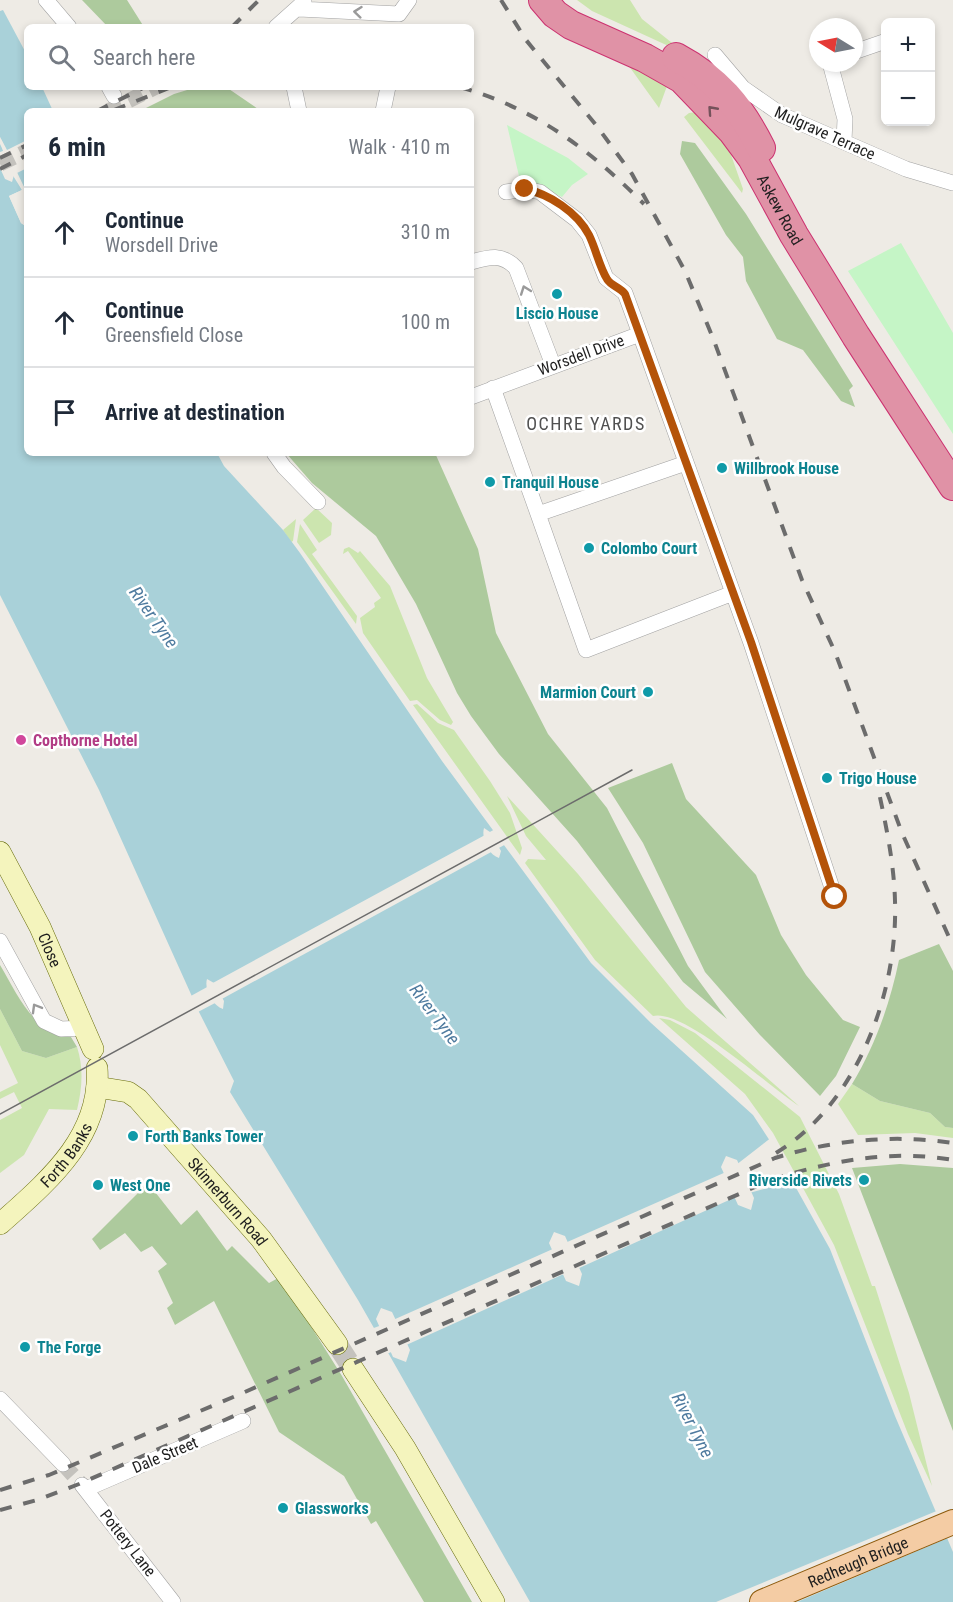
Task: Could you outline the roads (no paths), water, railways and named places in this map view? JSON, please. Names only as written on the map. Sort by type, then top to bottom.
[{"type":"highway","name":"Askew Road","points":[[543,0],[555,14],[571,25],[654,63],[682,79],[742,143],[850,326],[953,486]]},
{"type":"highway","name":"Askew Road","points":[[564,0],[586,19],[698,69],[731,98],[752,130],[801,230],[953,472]]},
{"type":"main road","name":"Redheugh Bridge","points":[[762,1602],[953,1522]]},
{"type":"street","points":[[46,0],[66,24]]},
{"type":"street","points":[[280,24],[302,5],[400,21],[409,0]]},
{"type":"street","points":[[299,24],[302,5]]},
{"type":"street","points":[[863,49],[881,42]]},
{"type":"street","name":"Mulgrave Terrace","points":[[715,54],[752,96],[782,115],[906,169],[953,183]]},
{"type":"street","points":[[832,72],[845,119],[844,141]]},
{"type":"street","points":[[295,90],[298,108]]},
{"type":"street","points":[[384,108],[387,90]]},
{"type":"street","points":[[506,192],[525,189],[540,192],[577,220],[589,235],[606,278],[625,294],[640,334]]},
{"type":"street","points":[[474,261],[493,256],[503,257],[516,268],[553,364]]},
{"type":"street","name":"Worsdell Drive","points":[[474,396],[553,364],[640,334],[733,593],[835,897]]},
{"type":"street","points":[[493,388],[586,650],[733,593]]},
{"type":"street","points":[[276,456],[318,502]]},
{"type":"street","points":[[538,514],[686,463]]},
{"type":"street","name":"Close","points":[[0,852],[40,927],[85,1028],[96,1068]]},
{"type":"street","points":[[0,941],[44,1021],[61,1029],[85,1028]]},
{"type":"street","name":"Forth Banks","points":[[0,1224],[62,1166],[90,1124],[96,1068]]},
{"type":"street","name":"Skinnerburn Road","points":[[96,1068],[138,1099],[261,1239],[337,1344]]},
{"type":"street","points":[[353,1369],[405,1448],[494,1602]]},
{"type":"street","points":[[0,1399],[63,1464]]},
{"type":"street","name":"Dale Street","points":[[84,1487],[243,1421]]},
{"type":"street","name":"Pottery Lane","points":[[84,1487],[173,1602]]},
{"type":"water","points":[[3,10],[24,49],[24,90],[43,90],[52,108],[24,108],[24,187],[0,137],[0,11]]},
{"type":"water","name":"River Tyne","points":[[0,144],[22,190],[9,196],[24,225],[24,456],[219,456],[224,466],[283,530],[442,761],[591,963],[651,1023],[753,1115],[770,1141],[830,1249],[895,1416],[953,1552],[953,1602],[530,1602],[358,1300],[230,1092],[234,1081],[199,1012],[99,790],[0,595],[0,168],[5,179],[12,182],[14,175],[3,151],[0,152]],"holes":[[[484,828],[490,832],[501,851],[499,858],[489,850],[485,842]],[[207,979],[214,983],[224,1001],[223,1009],[212,1000],[208,992]],[[726,1156],[737,1160],[754,1198],[751,1210],[738,1205],[721,1167]],[[554,1232],[565,1236],[582,1274],[579,1286],[566,1281],[549,1243]],[[381,1308],[392,1312],[410,1350],[406,1362],[393,1357],[376,1319]]]},
{"type":"tunnel","points":[[114,108],[150,90]]},
{"type":"tunnel","points":[[0,164],[24,152]]},
{"type":"tunnel","points":[[337,1344],[353,1369]]},
{"type":"tunnel","points":[[63,1464],[82,1485]]},
{"type":"tram line","points":[[0,1114],[632,770]]},
{"type":"railway","points":[[235,24],[259,0]]},
{"type":"railway","points":[[501,0],[526,40],[596,125],[632,174],[685,271],[713,338],[802,580],[835,652],[902,833],[953,946]]},
{"type":"railway","points":[[103,108],[139,90]]},
{"type":"railway","points":[[119,108],[164,90]]},
{"type":"railway","points":[[469,90],[513,107],[560,133],[603,166],[644,204]]},
{"type":"railway","points":[[0,158],[24,146]]},
{"type":"railway","points":[[0,169],[24,157]]},
{"type":"railway","points":[[776,1153],[804,1132],[829,1106],[850,1076],[867,1043],[880,1008],[889,972],[894,936],[895,901],[887,830],[878,788]]},
{"type":"railway","points":[[0,1490],[49,1475],[238,1395],[775,1158],[819,1147],[863,1140],[908,1139],[953,1143]]},
{"type":"railway","points":[[0,1510],[37,1500],[79,1484],[771,1180],[838,1162],[884,1156],[953,1160]]},
{"type":"place","name":"Liscio House","points":[[557,294]]},
{"type":"place","name":"Willbrook House","points":[[722,468]]},
{"type":"place","name":"Tranquil House","points":[[490,482]]},
{"type":"place","name":"Colombo Court","points":[[589,548]]},
{"type":"place","name":"Marmion Court","points":[[648,692]]},
{"type":"place","name":"Copthorne Hotel","points":[[21,740]]},
{"type":"place","name":"Trigo House","points":[[827,778]]},
{"type":"place","name":"Forth Banks Tower","points":[[133,1136]]},
{"type":"place","name":"Riverside Rivets","points":[[864,1180]]},
{"type":"place","name":"West One","points":[[98,1185]]},
{"type":"place","name":"The Forge","points":[[25,1347]]},
{"type":"place","name":"Glassworks","points":[[283,1508]]},
{"type":"district","name":"OCHRE YARDS","points":[[586,423]]}]
